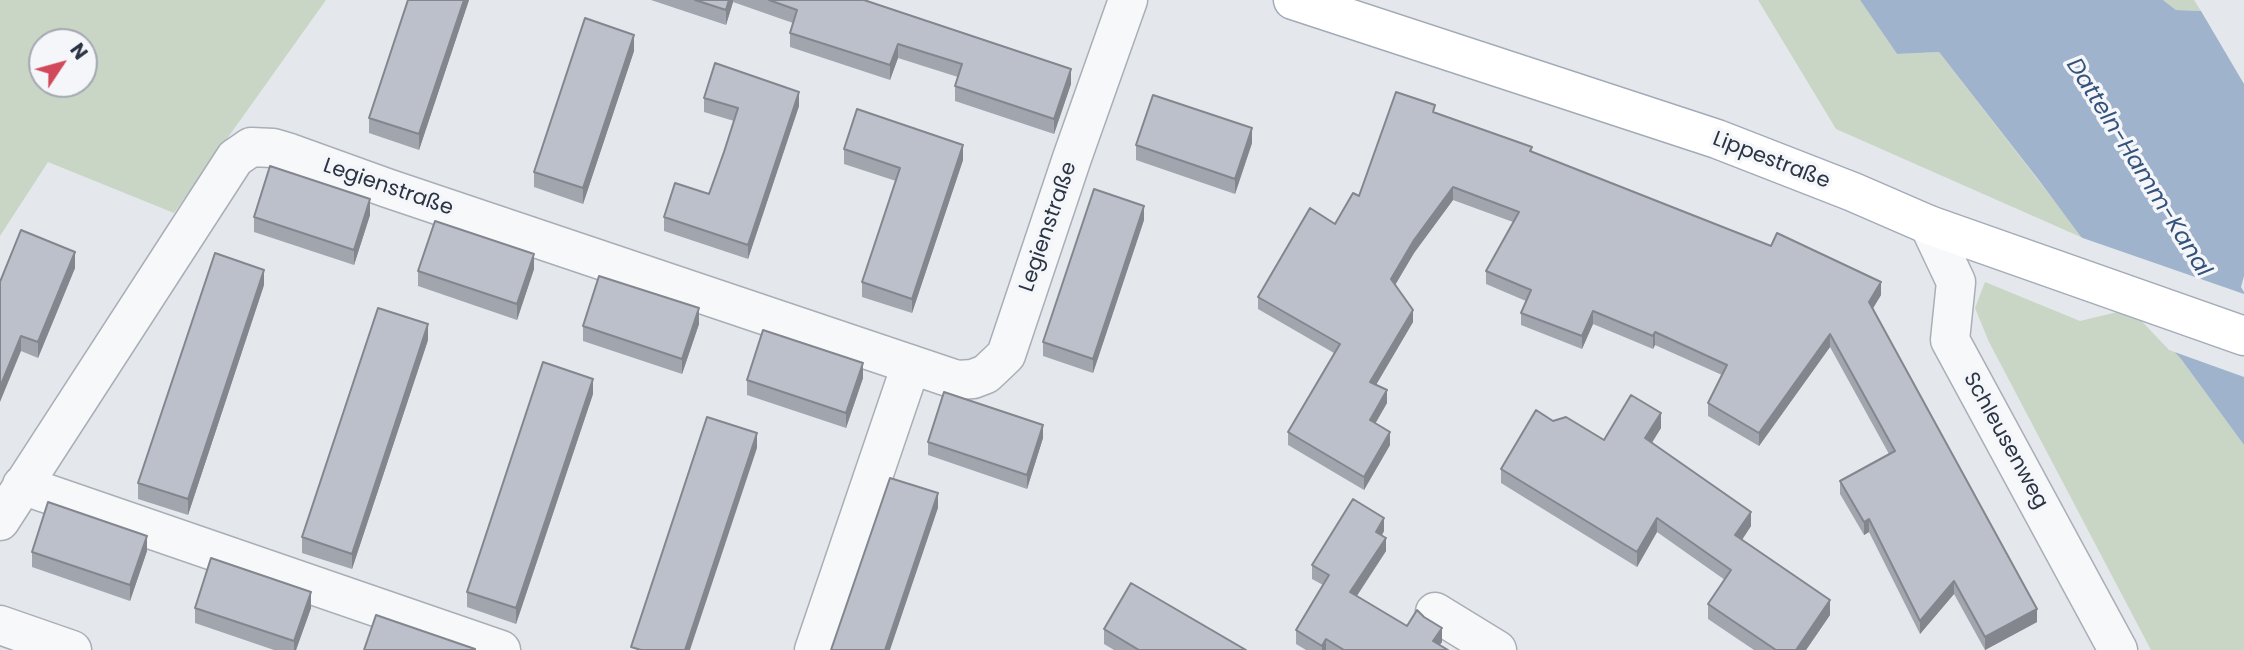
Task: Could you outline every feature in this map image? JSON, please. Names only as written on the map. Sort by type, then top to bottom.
[{"type":"main road","name":"Lippestraße","points":[[1293,0],[1717,139],[1929,225],[2244,336]]},
{"type":"street","name":"Legienstraße","points":[[0,521],[235,158],[251,147],[273,148],[290,153],[957,380],[973,379],[986,374],[1006,355],[1128,0]]},
{"type":"street","name":"Schleusenweg","points":[[1929,225],[1956,282],[1950,340],[2118,650]]},
{"type":"street","points":[[814,650],[911,365]]},
{"type":"street","points":[[22,485],[501,650]]},
{"type":"street","points":[[1435,612],[1497,650]]},
{"type":"street","points":[[0,625],[72,650]]},
{"type":"green space","points":[[0,0],[326,0],[174,213],[48,162],[0,236]]},
{"type":"green space","points":[[1758,0],[1860,0],[1897,54],[1939,52],[2083,238],[1836,129]]},
{"type":"green space","points":[[2163,0],[2194,0],[2201,11],[2176,10]]},
{"type":"green space","points":[[1985,282],[2080,321],[2134,308],[2181,359],[2244,445],[2244,650],[2151,650],[1989,342],[1975,308]]},
{"type":"water","name":"Datteln-Hamm-Kanal","points":[[1860,0],[2163,0],[2176,10],[2201,11],[2244,84],[2244,276],[2241,287],[2244,292],[2244,445],[2181,359],[2134,308],[1939,52],[1897,54]]},
{"type":"pier","points":[[2077,236],[2244,294],[2244,377],[2169,350],[2131,310]]},
{"type":"building","points":[[408,0],[464,0],[419,134],[369,118]]},
{"type":"building","points":[[695,0],[729,0],[726,10]]},
{"type":"building","points":[[769,0],[864,0],[1071,69],[1054,119],[955,86],[962,64],[898,44],[890,65],[790,33],[797,10]]},
{"type":"building","points":[[585,18],[634,35],[583,188],[534,172]]},
{"type":"building","points":[[715,63],[799,92],[748,245],[664,217],[675,183],[709,194],[724,152],[738,108],[704,98]]},
{"type":"building","points":[[1396,92],[1435,105],[1433,112],[1532,147],[1530,151],[1771,246],[1777,233],[1881,282],[1869,302],[2037,609],[1985,637],[1954,581],[1920,621],[1869,519],[1864,522],[1840,481],[1895,451],[1830,334],[1759,433],[1708,403],[1727,365],[1655,332],[1653,336],[1593,311],[1582,336],[1521,313],[1531,290],[1486,271],[1519,212],[1453,187],[1414,240],[1391,279],[1413,310],[1370,382],[1387,390],[1370,420],[1390,432],[1364,477],[1288,432],[1340,344],[1258,297],[1310,208],[1335,224],[1353,193],[1359,196]]},
{"type":"building","points":[[1153,95],[1252,128],[1235,179],[1136,145]]},
{"type":"building","points":[[857,109],[963,145],[912,299],[862,282],[900,168],[844,149]]},
{"type":"building","points":[[270,166],[370,199],[354,250],[254,217]]},
{"type":"building","points":[[1094,189],[1144,206],[1093,359],[1043,342]]},
{"type":"building","points":[[435,221],[534,254],[517,304],[418,271]]},
{"type":"building","points":[[21,230],[75,252],[38,342],[21,336],[0,387],[0,282]]},
{"type":"building","points":[[215,253],[264,270],[188,499],[138,483]]},
{"type":"building","points":[[599,276],[699,308],[682,359],[583,326]]},
{"type":"building","points":[[378,308],[428,324],[352,554],[302,537]]},
{"type":"building","points":[[763,330],[863,363],[846,413],[747,380]]},
{"type":"building","points":[[543,362],[593,379],[516,608],[467,592]]},
{"type":"building","points":[[944,392],[1043,425],[1027,475],[928,442]]},
{"type":"building","points":[[1631,395],[1661,413],[1645,438],[1751,512],[1735,535],[1830,600],[1796,650],[1776,650],[1708,604],[1731,570],[1657,518],[1637,552],[1501,469],[1536,410],[1553,421],[1566,417],[1604,440]]},
{"type":"building","points":[[707,417],[757,433],[685,650],[641,650],[631,647]]},
{"type":"building","points":[[890,478],[938,493],[885,650],[831,650]]},
{"type":"building","points":[[1353,499],[1384,518],[1376,532],[1386,538],[1350,592],[1407,626],[1417,610],[1442,628],[1433,641],[1448,650],[1344,650],[1326,639],[1322,646],[1296,630],[1329,575],[1312,565]]},
{"type":"building","points":[[48,502],[147,536],[130,585],[32,552]]},
{"type":"building","points":[[211,558],[311,592],[294,641],[195,608]]},
{"type":"building","points":[[1131,583],[1246,650],[1139,650],[1104,629]]},
{"type":"building","points":[[376,615],[475,649],[475,650],[364,650]]}]
